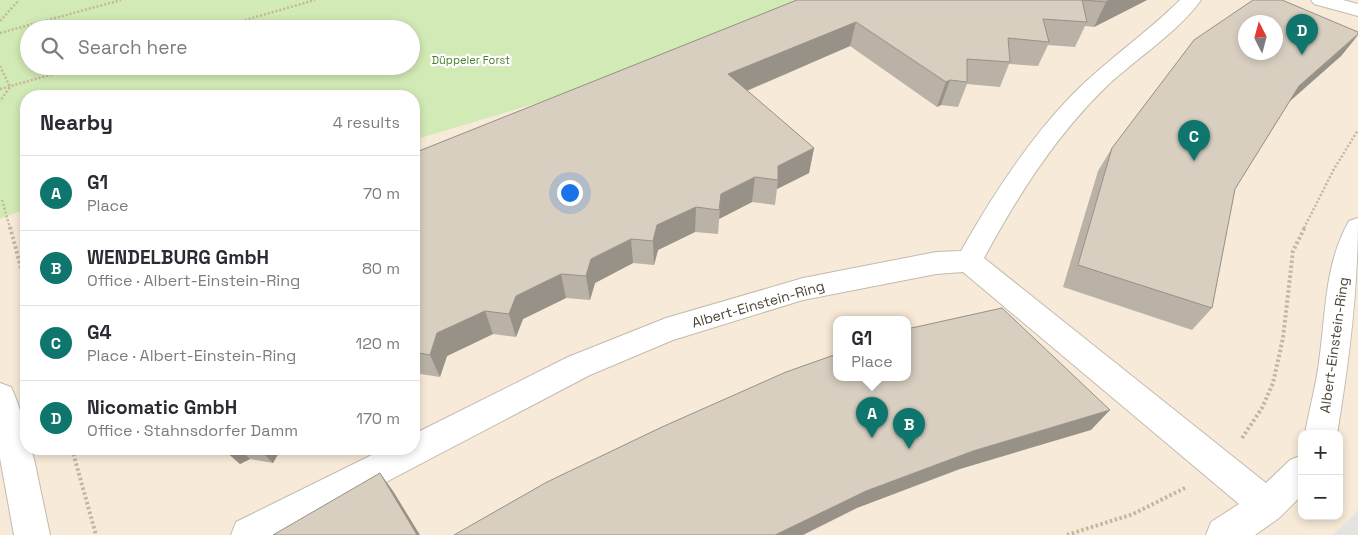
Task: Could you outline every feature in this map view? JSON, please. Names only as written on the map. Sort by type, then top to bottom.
[{"type":"street","points":[[1191,0],[1170,23],[1100,81],[1052,130],[995,212],[968,261],[1267,506]]},
{"type":"street","points":[[1321,0],[1358,10]]},
{"type":"street","name":"Albert-Einstein-Ring","points":[[1322,430],[1334,362],[1339,303],[1345,267],[1358,228]]},
{"type":"street","name":"Albert-Einstein-Ring","points":[[420,447],[579,366],[666,330],[802,289],[936,264],[968,261]]},
{"type":"street","points":[[0,397],[4,430],[17,460],[32,535]]},
{"type":"street","name":"Albert-Einstein-Ring","points":[[248,535],[405,455]]},
{"type":"street","points":[[1224,535],[1267,506],[1298,475]]},
{"type":"path","points":[[0,21],[19,0]]},
{"type":"path","points":[[48,20],[121,0]]},
{"type":"path","points":[[245,20],[315,0]]},
{"type":"path","points":[[0,33],[20,28]]},
{"type":"path","points":[[0,66],[10,87]]},
{"type":"path","points":[[0,89],[51,75]]},
{"type":"path","points":[[0,100],[10,87]]},
{"type":"path","points":[[1067,535],[1133,514],[1222,468],[1262,408],[1273,383],[1283,338],[1293,251],[1334,169],[1358,130]]},
{"type":"path","points":[[2,200],[20,264]]},
{"type":"path","points":[[74,455],[96,535]]},
{"type":"shaded area","points":[[830,0],[1358,0],[1358,535],[0,535],[0,219],[20,211],[20,455],[420,455],[420,138],[664,65]]},
{"type":"shaded area","points":[[1358,508],[1358,535],[1333,535],[1355,514]]},
{"type":"green space","name":"Düppeler Forst","points":[[0,0],[830,0],[664,65],[420,138],[420,90],[20,90],[20,211],[0,219]]},
{"type":"building","points":[[797,0],[1082,0],[1087,22],[1043,19],[1049,42],[1008,38],[1010,62],[967,59],[967,82],[950,80],[946,82],[856,22],[728,74],[814,148],[778,166],[778,180],[755,177],[721,194],[719,210],[696,207],[657,225],[653,241],[631,239],[591,259],[586,276],[561,274],[516,296],[509,314],[485,311],[437,333],[430,355],[420,353],[420,151]]},
{"type":"building","points":[[1082,0],[1110,0],[1106,2]]},
{"type":"building","points":[[1253,0],[1282,0],[1358,32],[1299,86],[1235,189],[1212,308],[1078,265],[1112,148],[1194,40]]},
{"type":"building","points":[[1002,308],[1110,410],[973,451],[866,491],[775,535],[454,535],[547,482],[662,427],[786,372],[833,355],[833,381],[911,381],[911,328]]},
{"type":"building","points":[[380,473],[417,535],[273,535]]},
{"type":"place","name":"Nicomatic GmbH","points":[[1302,55]]},
{"type":"place","name":"G4","points":[[1194,161]]},
{"type":"place","name":"G1","points":[[872,438]]},
{"type":"place","name":"WENDELBURG GmbH","points":[[909,449]]}]
